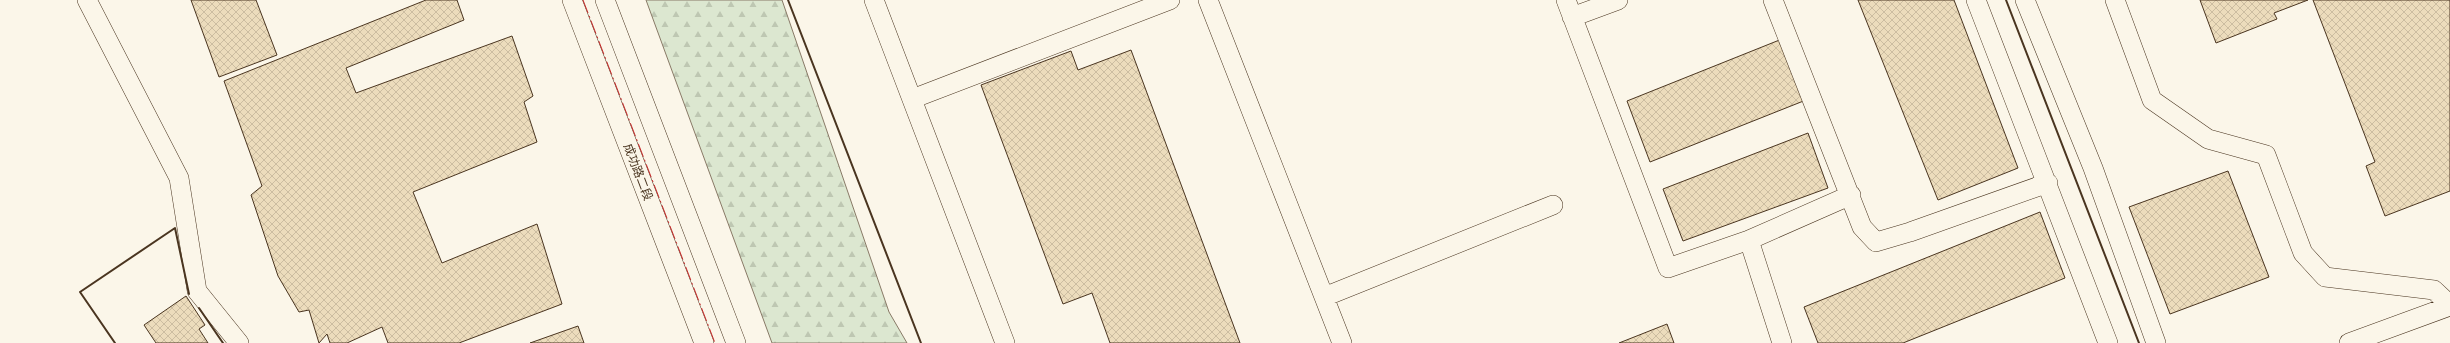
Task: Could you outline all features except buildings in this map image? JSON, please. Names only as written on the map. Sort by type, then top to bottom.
[{"type":"street","points":[[87,0],[179,178],[197,291],[239,343]]},
{"type":"street","name":"成功路二段","points":[[572,0],[704,343]]},
{"type":"street","points":[[605,0],[736,343]]},
{"type":"street","points":[[874,0],[1005,343]]},
{"type":"street","points":[[912,99],[1170,0]]},
{"type":"street","points":[[1208,0],[1342,343]]},
{"type":"street","points":[[1618,0],[1569,8],[1668,268],[1749,240],[1851,195]]},
{"type":"street","points":[[1773,0],[1851,195],[1862,227],[1876,242],[1910,232],[2048,183]]},
{"type":"street","points":[[1976,0],[2048,183],[2108,343]]},
{"type":"street","points":[[2025,0],[2093,168],[2156,343]]},
{"type":"street","points":[[2115,0],[2152,100],[2208,139],[2266,155],[2303,254],[2325,277],[2434,290],[2450,306],[2349,343]]},
{"type":"street","points":[[1324,297],[1553,205]]},
{"type":"street","points":[[1749,240],[1782,343]]},
{"type":"green space","points":[[646,0],[782,0],[889,312],[907,343],[772,343]]},
{"type":"wall","points":[[788,0],[921,343]]},
{"type":"wall","points":[[2006,0],[2139,343]]},
{"type":"wall","points":[[115,343],[80,292],[175,228],[189,294]]},
{"type":"wall","points":[[199,308],[223,343]]},
{"type":"power","points":[[583,0],[715,343]]}]
